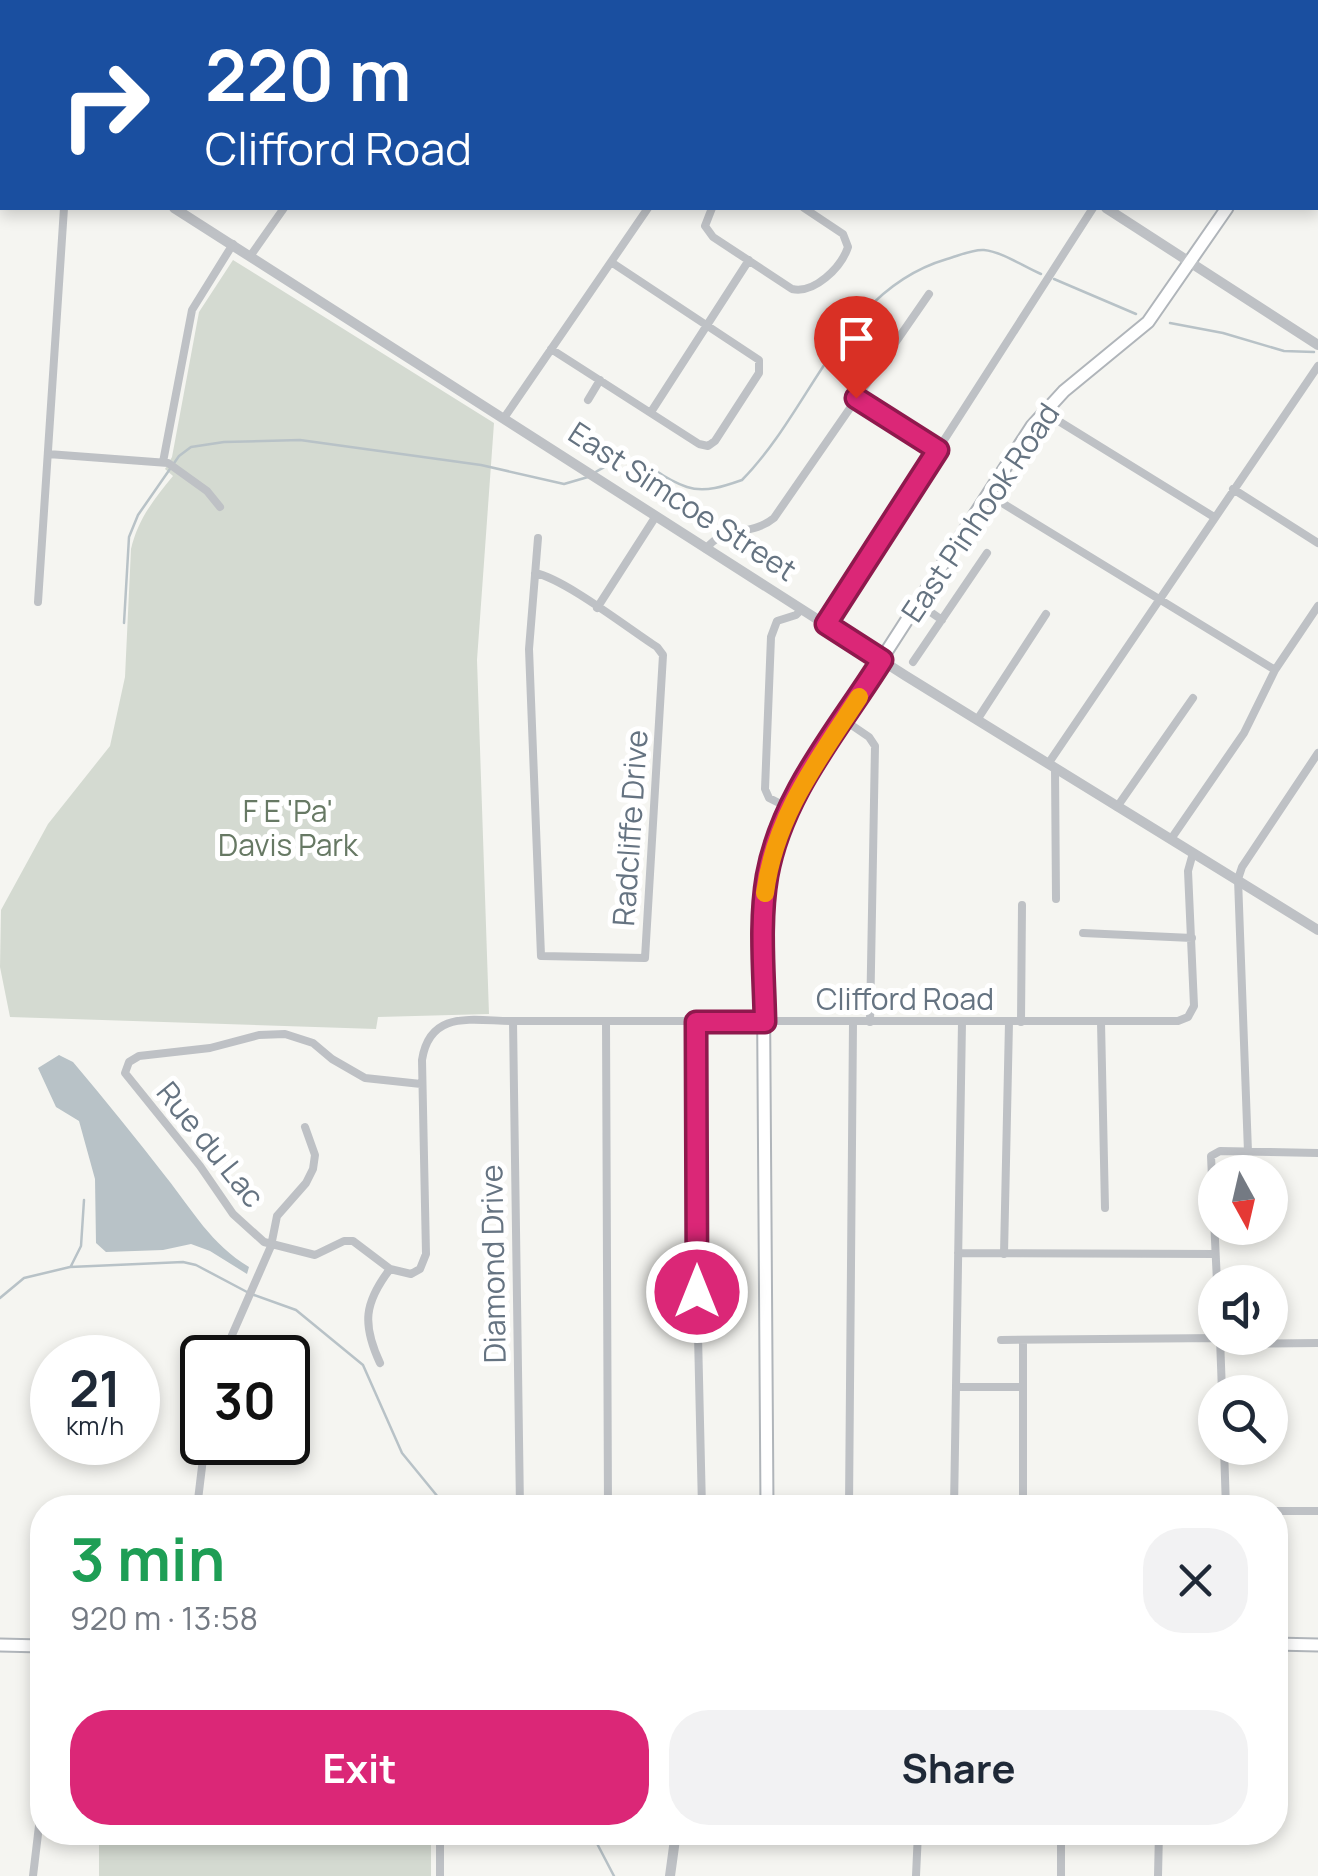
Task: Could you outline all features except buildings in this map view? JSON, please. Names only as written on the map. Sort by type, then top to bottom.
[{"type":"main road","name":"East Pinhook Road","points":[[766,1495],[764,902],[771,858],[788,808],[1016,450],[1064,392],[1148,322],[1226,210]]},
{"type":"main road","points":[[1288,1644],[1318,1645]]},
{"type":"main road","points":[[0,1645],[30,1646]]},
{"type":"street","points":[[38,602],[64,210]]},
{"type":"street","name":"East Simcoe Street","points":[[177,210],[706,549],[1318,930]]},
{"type":"street","points":[[251,256],[283,210]]},
{"type":"street","points":[[504,418],[647,210]]},
{"type":"street","points":[[711,210],[705,220],[706,229],[795,290],[805,291],[844,258],[848,243],[839,231],[807,210]]},
{"type":"street","points":[[826,624],[1091,210]]},
{"type":"street","points":[[1109,210],[1318,344]]},
{"type":"street","points":[[165,463],[192,310],[233,244]]},
{"type":"street","points":[[652,412],[750,260]]},
{"type":"street","points":[[551,349],[699,444],[710,445],[759,373],[761,364],[756,357],[610,262]]},
{"type":"street","points":[[706,549],[717,537],[754,530],[774,518],[929,294]]},
{"type":"street","points":[[1056,899],[1051,766],[1318,366]]},
{"type":"street","points":[[588,400],[600,380]]},
{"type":"street","points":[[856,398],[938,450]]},
{"type":"street","points":[[1044,412],[1214,517]]},
{"type":"street","points":[[48,454],[165,463],[207,491],[220,507]]},
{"type":"street","points":[[1233,489],[1318,542]]},
{"type":"street","points":[[989,495],[1275,670]]},
{"type":"street","points":[[597,608],[656,516]]},
{"type":"street","name":"Radcliffe Drive","points":[[535,572],[657,647],[664,659],[645,958],[542,956],[529,649],[535,572],[538,538]]},
{"type":"street","points":[[914,662],[987,553]]},
{"type":"street","points":[[919,604],[942,620]]},
{"type":"street","points":[[1171,839],[1244,732],[1275,670],[1318,606]]},
{"type":"street","points":[[788,808],[774,802],[765,789],[771,637],[776,621],[802,609]]},
{"type":"street","points":[[977,720],[1046,614]]},
{"type":"street","points":[[1118,806],[1193,698]]},
{"type":"street","points":[[844,720],[869,737],[876,748],[870,1022]]},
{"type":"street","points":[[1248,1152],[1238,879],[1242,867],[1318,753]]},
{"type":"street","name":"Clifford Road","points":[[422,1084],[427,1039],[438,1026],[454,1022],[1166,1022],[1188,1017],[1194,997],[1188,871],[1193,853]]},
{"type":"street","points":[[1021,1022],[1022,905]]},
{"type":"street","points":[[1083,933],[1192,938]]},
{"type":"street","name":"Diamond Drive","points":[[513,1021],[520,1495]]},
{"type":"street","points":[[606,1021],[608,1495]]},
{"type":"street","points":[[696,1022],[702,1495]]},
{"type":"street","points":[[848,1495],[853,1022]]},
{"type":"street","points":[[954,1495],[962,1022]]},
{"type":"street","points":[[1004,1254],[1009,1022]]},
{"type":"street","points":[[1101,1022],[1105,1208]]},
{"type":"street","name":"Rue du Lac","points":[[390,1269],[350,1240],[316,1255],[271,1246],[233,1214],[181,1140],[127,1079],[129,1062],[139,1056],[285,1034],[313,1042],[332,1059],[365,1078],[422,1084]]},
{"type":"street","points":[[380,1363],[369,1340],[368,1313],[374,1290],[390,1269],[414,1273],[424,1264],[426,1254],[422,1084]]},
{"type":"street","points":[[232,1335],[271,1246],[277,1216],[306,1183],[315,1162],[305,1127]]},
{"type":"street","points":[[1216,1265],[1211,1156],[1218,1152],[1318,1153]]},
{"type":"street","points":[[958,1254],[1216,1254]]},
{"type":"street","points":[[1000,1340],[1198,1341]]},
{"type":"street","points":[[1023,1340],[1023,1495]]},
{"type":"street","points":[[1288,1342],[1318,1343]]},
{"type":"street","points":[[956,1388],[1023,1387]]},
{"type":"street","points":[[199,1495],[202,1465]]},
{"type":"street","points":[[1225,1465],[1226,1495]]},
{"type":"street","points":[[1288,1511],[1318,1511]]},
{"type":"street","points":[[33,1876],[37,1845]]},
{"type":"street","points":[[440,1845],[440,1876]]},
{"type":"street","points":[[670,1876],[674,1845]]},
{"type":"street","points":[[916,1876],[917,1845]]},
{"type":"street","points":[[1061,1845],[1061,1876]]},
{"type":"street","points":[[1158,1876],[1159,1845]]},
{"type":"green space","name":"F E 'Pa' Davis Park","points":[[233,260],[494,423],[477,660],[489,1014],[378,1017],[376,1029],[10,1017],[0,967],[1,910],[48,824],[110,746],[125,677],[131,549],[142,519],[173,476],[165,469],[172,457],[199,312]]},
{"type":"green space","points":[[99,1845],[431,1845],[431,1876],[99,1876]]},
{"type":"shaded area","points":[[59,1055],[73,1062],[213,1237],[249,1267],[247,1274],[191,1244],[163,1250],[106,1252],[96,1243],[95,1179],[79,1121],[56,1107],[38,1068]]},
{"type":"waterway","points":[[594,473],[611,464],[635,460],[694,489],[742,480],[767,451],[854,324],[880,296],[911,274],[980,250],[999,254],[1041,274]]},
{"type":"waterway","points":[[1054,279],[1136,314]]},
{"type":"waterway","points":[[1170,323],[1284,351],[1314,352]]},
{"type":"waterway","points":[[124,623],[129,537],[138,515],[179,456],[191,447],[300,440],[481,465],[564,484],[588,477]]},
{"type":"waterway","points":[[71,1266],[81,1246],[84,1200]]},
{"type":"waterway","points":[[0,1298],[24,1278],[70,1267],[183,1262],[247,1292]]},
{"type":"waterway","points":[[254,1295],[296,1310],[363,1365],[402,1453],[436,1495]]},
{"type":"waterway","points":[[598,1845],[614,1876]]},
{"type":"slow traffic","points":[[765,893],[775,845],[792,799],[859,697]]},
{"type":"route","points":[[697,1292],[696,1022],[765,1022],[764,902],[775,845],[792,799],[882,660],[826,624],[938,450],[856,398]]}]
